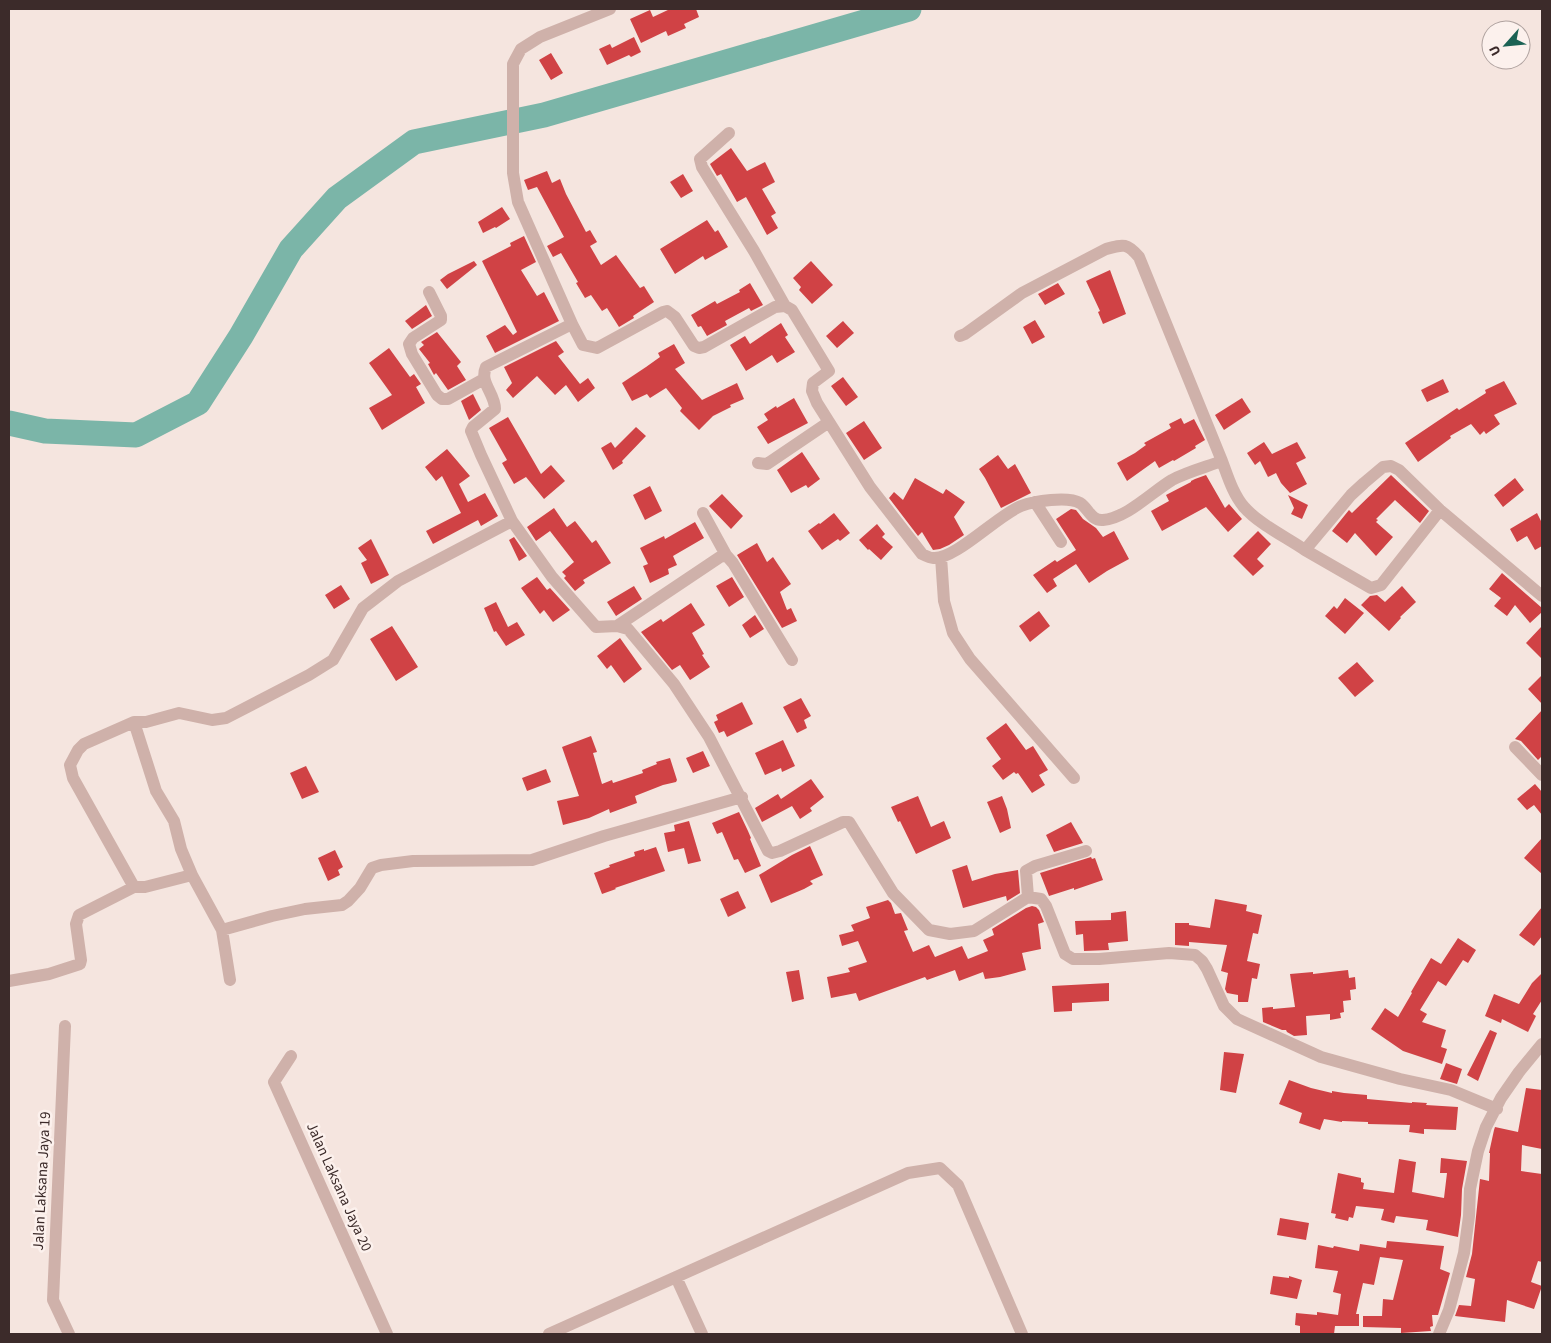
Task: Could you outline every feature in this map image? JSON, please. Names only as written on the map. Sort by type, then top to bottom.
[{"type":"street","points":[[610,9],[540,37],[521,49],[513,64],[513,173],[518,202],[583,345],[596,348],[668,311],[676,317],[694,346],[699,348],[775,307],[785,306]]},
{"type":"street","points":[[729,133],[700,159],[702,166],[785,306],[792,310],[829,371],[813,383],[812,391],[817,403],[870,487],[922,554],[932,559],[948,555],[1019,507],[1035,502],[1071,499],[1081,504],[1092,517],[1101,521],[1128,511],[1173,480],[1222,461]]},
{"type":"street","points":[[960,336],[1022,293],[1098,253],[1118,246],[1131,248],[1139,257],[1230,483],[1244,507],[1258,519],[1305,550],[1371,588],[1381,585],[1440,510]]},
{"type":"street","points":[[429,292],[441,316],[441,320],[413,338],[409,344],[412,354],[437,395],[442,399],[448,399],[484,379]]},
{"type":"street","points":[[572,324],[486,367],[483,374],[484,379],[495,404],[495,409],[473,427],[471,431],[512,521],[552,577],[596,627],[618,626],[628,629],[674,684],[710,737],[768,851],[780,851],[843,822],[849,822],[893,893],[929,930],[950,934],[974,931],[1028,897],[1041,899],[1046,906],[1065,954],[1068,957],[1073,959],[1099,959],[1169,953],[1195,955],[1207,969],[1224,1006],[1237,1019],[1321,1057],[1400,1079],[1451,1090],[1497,1109]]},
{"type":"street","points":[[758,463],[766,464],[828,422]]},
{"type":"street","points":[[1305,550],[1351,495],[1383,467],[1392,466],[1440,510],[1542,596]]},
{"type":"street","points":[[1035,502],[1061,542]]},
{"type":"street","points":[[703,513],[726,555],[733,563],[792,660]]},
{"type":"street","points":[[134,887],[70,771],[70,765],[78,750],[84,744],[134,722],[146,722],[178,713],[212,720],[226,718],[309,675],[333,660],[363,608],[377,596],[398,581],[512,521]]},
{"type":"street","points":[[618,626],[720,557],[726,555]]},
{"type":"street","points":[[942,557],[944,601],[953,633],[970,659],[1074,778]]},
{"type":"street","points":[[134,722],[156,790],[174,821],[181,849],[192,875],[222,930],[230,980]]},
{"type":"street","points":[[1515,747],[1542,775]]},
{"type":"street","points":[[222,930],[305,909],[348,902],[360,888],[372,868],[381,864],[413,861],[532,860],[604,836],[742,797]]},
{"type":"street","points":[[1028,897],[1025,873],[1028,869],[1086,851]]},
{"type":"street","points":[[9,981],[49,974],[80,964],[76,924],[79,915],[134,887],[145,887],[192,875]]},
{"type":"street","name":"Jalan Laksana Jaya 19","points":[[66,1026],[54,1300],[68,1334]]},
{"type":"street","points":[[1439,1334],[1449,1310],[1464,1253],[1470,1190],[1478,1151],[1486,1127],[1497,1109],[1501,1098],[1542,1044]]},
{"type":"street","name":"Jalan Laksana Jaya 20","points":[[291,1056],[274,1082],[387,1334]]},
{"type":"street","points":[[549,1334],[908,1173],[940,1168],[958,1185],[1022,1334]]},
{"type":"street","points":[[676,1277],[702,1334]]},
{"type":"building","points":[[670,9],[696,9],[699,17],[684,24],[686,28],[668,36],[666,31],[641,43],[630,19],[650,10],[653,17]]},
{"type":"building","points":[[634,37],[641,52],[607,65],[599,49],[610,44],[612,48]]},
{"type":"building","points":[[551,53],[563,73],[551,80],[539,60]]},
{"type":"building","points":[[731,148],[747,171],[765,162],[775,182],[762,189],[776,213],[771,216],[778,228],[767,235],[746,197],[737,202],[721,174],[717,176],[710,164]]},
{"type":"building","points":[[547,171],[552,183],[560,179],[586,232],[590,230],[597,242],[590,246],[601,265],[616,255],[640,288],[644,286],[654,302],[619,327],[607,308],[602,311],[591,295],[585,298],[561,253],[553,257],[547,246],[564,237],[537,187],[528,190],[524,180]]},
{"type":"building","points":[[683,174],[693,191],[681,198],[670,182]]},
{"type":"building","points":[[502,207],[510,219],[496,228],[483,233],[478,222]]},
{"type":"building","points":[[707,220],[715,232],[718,230],[728,247],[705,260],[703,256],[675,274],[660,249]]},
{"type":"building","points":[[524,236],[536,262],[521,270],[537,296],[544,292],[559,321],[495,353],[486,336],[505,325],[513,335],[517,332],[482,261],[511,246],[510,243]]},
{"type":"building","points":[[474,261],[477,265],[447,289],[440,280],[448,274]]},
{"type":"building","points":[[811,261],[833,285],[812,304],[799,290],[801,287],[793,278]]},
{"type":"building","points":[[1110,270],[1126,314],[1103,324],[1098,312],[1100,311],[1086,281]]},
{"type":"building","points":[[750,283],[763,305],[751,311],[749,308],[725,321],[727,325],[707,336],[701,326],[698,327],[691,315],[715,301],[717,304],[740,292],[739,290]]},
{"type":"building","points":[[1058,283],[1065,294],[1045,305],[1038,294]]},
{"type":"building","points":[[426,305],[432,316],[412,329],[405,321]]},
{"type":"building","points":[[1035,320],[1045,337],[1032,344],[1023,327]]},
{"type":"building","points":[[843,321],[854,333],[837,348],[826,336]]},
{"type":"building","points":[[781,323],[788,335],[785,337],[795,352],[777,363],[772,355],[746,371],[730,345],[745,336],[750,344]]},
{"type":"building","points":[[437,332],[461,362],[457,366],[466,380],[448,390],[436,373],[434,375],[428,364],[430,363],[419,349],[424,345],[421,342]]},
{"type":"building","points":[[556,341],[564,352],[558,356],[580,384],[588,378],[595,388],[578,402],[566,385],[555,395],[537,376],[513,398],[506,390],[512,383],[504,367]]},
{"type":"building","points":[[674,344],[685,363],[675,369],[702,400],[737,383],[744,399],[713,416],[699,430],[680,411],[682,408],[666,388],[650,398],[647,394],[632,401],[622,383],[660,357],[658,353]]},
{"type":"building","points":[[389,348],[410,377],[414,374],[421,384],[416,387],[425,403],[382,430],[369,408],[392,395],[369,363]]},
{"type":"building","points":[[843,377],[858,397],[846,406],[831,386]]},
{"type":"building","points":[[1443,379],[1449,392],[1427,402],[1421,390]]},
{"type":"building","points":[[1504,381],[1517,404],[1494,415],[1500,424],[1486,434],[1484,431],[1480,435],[1471,424],[1450,436],[1451,438],[1418,462],[1405,443],[1457,408],[1459,410],[1486,393],[1485,390]]},
{"type":"building","points":[[473,394],[481,410],[469,420],[461,401]]},
{"type":"building","points":[[794,398],[808,423],[768,444],[757,427],[768,420],[764,414]]},
{"type":"building","points":[[1242,398],[1251,412],[1224,430],[1215,415]]},
{"type":"building","points":[[508,417],[541,474],[551,465],[565,481],[544,499],[526,477],[514,484],[502,463],[507,460],[489,428]]},
{"type":"building","points":[[1181,418],[1184,424],[1194,419],[1205,440],[1195,446],[1196,448],[1159,468],[1155,461],[1127,481],[1117,463],[1146,445],[1144,443],[1171,428],[1169,424]]},
{"type":"building","points":[[864,421],[882,448],[864,460],[846,433]]},
{"type":"building","points":[[636,427],[646,436],[622,461],[623,463],[613,470],[601,448],[611,442],[615,448]]},
{"type":"building","points":[[1264,442],[1272,454],[1297,442],[1306,458],[1296,463],[1307,484],[1290,493],[1281,483],[1276,473],[1268,477],[1260,461],[1255,465],[1247,453]]},
{"type":"building","points":[[447,449],[470,476],[459,484],[468,502],[485,493],[498,516],[481,526],[478,520],[433,544],[426,531],[461,513],[442,476],[436,481],[425,467]]},
{"type":"building","points":[[802,452],[820,479],[808,488],[806,485],[791,493],[777,470]]},
{"type":"building","points":[[998,455],[1008,469],[1015,464],[1031,493],[1001,508],[979,469]]},
{"type":"building","points":[[1206,475],[1225,508],[1229,504],[1242,519],[1228,532],[1206,507],[1162,531],[1151,511],[1169,501],[1166,495]]},
{"type":"building","points":[[1391,475],[1429,511],[1420,523],[1395,500],[1376,519],[1378,520],[1376,522],[1393,537],[1376,556],[1355,533],[1347,543],[1332,531],[1349,510],[1352,513]]},
{"type":"building","points":[[915,478],[943,494],[946,489],[965,502],[954,517],[964,535],[940,549],[933,550],[922,532],[918,536],[889,498],[894,492],[903,500]]},
{"type":"building","points":[[1515,478],[1524,490],[1503,507],[1494,495]]},
{"type":"building","points":[[650,486],[662,511],[645,520],[633,495]]},
{"type":"building","points":[[722,494],[743,516],[731,529],[709,506]]},
{"type":"building","points":[[1288,495],[1308,505],[1302,519],[1291,514],[1294,508]]},
{"type":"building","points":[[554,508],[567,527],[575,521],[592,543],[596,540],[611,563],[583,580],[585,583],[575,591],[564,578],[566,576],[562,572],[574,562],[550,531],[536,541],[527,527]]},
{"type":"building","points":[[1071,509],[1076,510],[1103,537],[1114,531],[1129,559],[1089,583],[1076,564],[1053,579],[1057,586],[1047,593],[1033,575],[1055,560],[1057,562],[1076,550],[1056,519]]},
{"type":"building","points":[[834,513],[850,533],[840,541],[838,539],[822,550],[808,531]]},
{"type":"building","points":[[1537,513],[1542,523],[1542,546],[1535,550],[1527,536],[1517,542],[1510,529]]},
{"type":"building","points":[[695,522],[704,538],[673,556],[677,565],[668,569],[669,574],[650,583],[643,566],[648,564],[640,548],[664,536],[665,539]]},
{"type":"building","points":[[877,524],[885,534],[882,537],[893,547],[881,560],[859,540]]},
{"type":"building","points":[[1258,531],[1271,544],[1257,559],[1264,566],[1253,576],[1233,556]]},
{"type":"building","points":[[514,537],[527,556],[519,561],[509,540]]},
{"type":"building","points":[[371,539],[389,575],[371,584],[361,563],[367,560],[358,548]]},
{"type":"building","points":[[757,543],[767,562],[773,557],[791,584],[780,592],[787,610],[791,608],[797,621],[782,628],[737,555]]},
{"type":"building","points":[[1502,573],[1542,608],[1542,612],[1530,623],[1515,605],[1507,616],[1494,606],[1501,598],[1489,589]]},
{"type":"building","points":[[537,577],[547,590],[550,588],[570,610],[553,622],[544,610],[540,614],[521,588]]},
{"type":"building","points":[[732,577],[744,597],[729,607],[716,586]]},
{"type":"building","points":[[341,585],[350,599],[334,609],[325,595]]},
{"type":"building","points":[[634,586],[642,599],[616,616],[607,602]]},
{"type":"building","points":[[1402,586],[1416,602],[1389,631],[1361,605],[1370,596],[1377,595],[1385,602]]},
{"type":"building","points":[[1345,598],[1364,613],[1345,634],[1325,616],[1334,606],[1337,609]]},
{"type":"building","points":[[496,602],[508,627],[517,622],[525,635],[506,646],[496,631],[494,632],[484,608]]},
{"type":"building","points":[[691,603],[705,625],[692,633],[710,667],[690,680],[680,665],[672,670],[641,632],[661,619],[663,622]]},
{"type":"building","points":[[1039,611],[1050,626],[1030,642],[1019,626]]},
{"type":"building","points":[[755,615],[764,629],[750,638],[742,625]]},
{"type":"building","points":[[392,626],[418,667],[396,681],[370,639]]},
{"type":"building","points":[[1542,626],[1542,659],[1526,643]]},
{"type":"building","points":[[620,638],[642,669],[624,683],[611,665],[607,669],[597,656]]},
{"type":"building","points":[[1357,662],[1374,681],[1355,697],[1338,678]]},
{"type":"building","points":[[1542,675],[1542,704],[1528,689]]},
{"type":"building","points":[[801,698],[811,716],[804,720],[807,728],[797,733],[783,707]]},
{"type":"building","points":[[742,702],[753,724],[727,737],[724,731],[719,733],[714,722],[718,720],[716,715]]},
{"type":"building","points":[[1542,710],[1542,756],[1538,760],[1521,741],[1515,739]]},
{"type":"building","points":[[1006,723],[1026,750],[1033,746],[1048,770],[1039,775],[1045,785],[1032,793],[1018,773],[1014,772],[1003,780],[992,766],[1001,759],[986,738]]},
{"type":"building","points":[[591,736],[597,752],[593,753],[602,784],[612,780],[613,783],[643,773],[642,770],[657,764],[656,762],[670,758],[676,782],[635,796],[637,803],[610,813],[609,809],[589,818],[563,825],[557,801],[579,796],[562,747]]},
{"type":"building","points":[[783,740],[795,766],[782,772],[781,768],[765,775],[755,753]]},
{"type":"building","points":[[703,751],[710,766],[693,773],[686,758]]},
{"type":"building","points":[[306,766],[319,792],[302,799],[290,773]]},
{"type":"building","points":[[546,769],[551,782],[527,791],[522,778]]},
{"type":"building","points":[[811,779],[824,797],[810,808],[812,811],[800,819],[792,806],[762,822],[755,808],[778,794],[781,799]]},
{"type":"building","points":[[1535,784],[1542,792],[1542,815],[1534,805],[1527,810],[1517,799]]},
{"type":"building","points":[[918,796],[931,827],[944,821],[951,838],[916,854],[891,807]]},
{"type":"building","points":[[1002,796],[1011,828],[1000,833],[987,802]]},
{"type":"building","points":[[739,812],[761,866],[745,873],[738,859],[734,860],[722,832],[717,834],[712,823]]},
{"type":"building","points":[[689,821],[701,861],[688,864],[684,848],[668,852],[664,833],[675,831],[674,825]]},
{"type":"building","points":[[1071,822],[1083,843],[1054,852],[1046,835]]},
{"type":"building","points":[[1542,838],[1542,874],[1524,858]]},
{"type":"building","points":[[810,846],[823,875],[810,881],[813,884],[804,889],[771,903],[759,875]]},
{"type":"building","points":[[656,847],[665,871],[602,894],[594,873],[610,867],[609,865],[635,856],[634,852]]},
{"type":"building","points":[[335,850],[343,867],[338,870],[340,875],[328,881],[318,858]]},
{"type":"building","points":[[1091,857],[1092,859],[1095,858],[1103,880],[1049,896],[1040,873]]},
{"type":"building","points":[[967,865],[972,881],[1018,870],[1020,893],[1007,901],[1006,896],[963,908],[952,870]]},
{"type":"building","points":[[738,891],[746,908],[728,917],[720,899]]},
{"type":"building","points":[[1215,899],[1247,905],[1246,911],[1262,915],[1258,934],[1253,933],[1247,961],[1260,964],[1257,979],[1252,978],[1248,1002],[1238,1002],[1238,995],[1227,993],[1225,989],[1228,973],[1221,971],[1227,945],[1189,942],[1189,946],[1175,945],[1175,923],[1189,923],[1189,925],[1210,928]]},
{"type":"building","points":[[888,900],[895,914],[901,913],[908,930],[904,931],[913,952],[929,945],[935,957],[962,946],[968,959],[988,951],[983,940],[994,935],[992,929],[1032,906],[1039,910],[1044,922],[1038,924],[1041,949],[1022,953],[1026,970],[1000,977],[985,979],[983,972],[959,981],[955,970],[927,980],[925,977],[859,1001],[856,993],[831,998],[827,977],[850,972],[848,968],[867,962],[858,941],[842,946],[839,935],[854,931],[851,925],[870,918],[866,907]]},
{"type":"building","points":[[1542,907],[1542,936],[1534,946],[1519,935]]},
{"type":"building","points":[[1126,911],[1128,941],[1108,943],[1109,950],[1084,951],[1083,934],[1076,935],[1075,921],[1111,920],[1111,913]]},
{"type":"building","points":[[1458,938],[1476,950],[1468,963],[1463,960],[1446,986],[1438,981],[1420,1010],[1427,1014],[1422,1022],[1446,1030],[1441,1047],[1447,1049],[1442,1064],[1403,1051],[1371,1029],[1385,1008],[1398,1017],[1431,958],[1441,964]]},
{"type":"building","points":[[799,970],[804,999],[792,1002],[786,972]]},
{"type":"building","points":[[1348,970],[1349,978],[1355,977],[1356,989],[1350,990],[1351,1000],[1343,1001],[1344,1012],[1340,1013],[1341,1018],[1330,1020],[1330,1014],[1306,1016],[1307,1035],[1294,1036],[1286,1030],[1263,1022],[1262,1008],[1295,1007],[1290,974],[1313,972],[1313,974]]},
{"type":"building","points":[[1542,973],[1542,1000],[1533,1014],[1536,1016],[1528,1032],[1502,1019],[1501,1023],[1485,1016],[1494,994],[1519,1004],[1532,983]]},
{"type":"building","points":[[1109,983],[1109,1001],[1072,1003],[1072,1011],[1054,1012],[1052,986]]},
{"type":"building","points":[[1490,1030],[1497,1033],[1478,1081],[1467,1075]]},
{"type":"building","points":[[1224,1052],[1244,1054],[1236,1093],[1220,1090]]},
{"type":"building","points":[[1446,1063],[1462,1069],[1457,1084],[1440,1079]]},
{"type":"building","points":[[1289,1080],[1332,1093],[1332,1091],[1367,1095],[1367,1099],[1458,1107],[1456,1130],[1424,1129],[1424,1134],[1409,1132],[1410,1125],[1368,1124],[1368,1122],[1342,1122],[1324,1119],[1320,1130],[1299,1123],[1302,1113],[1279,1104]]},
{"type":"building","points":[[1526,1088],[1542,1090],[1542,1149],[1522,1145],[1521,1171],[1542,1174],[1542,1262],[1538,1261],[1531,1282],[1542,1286],[1534,1309],[1507,1300],[1505,1322],[1455,1316],[1459,1305],[1471,1306],[1475,1279],[1466,1277],[1472,1254],[1480,1179],[1489,1181],[1489,1153],[1494,1130],[1495,1127],[1518,1132]]},
{"type":"building","points":[[1441,1158],[1467,1161],[1462,1189],[1458,1237],[1426,1230],[1428,1220],[1396,1216],[1394,1223],[1381,1220],[1384,1209],[1356,1206],[1353,1218],[1349,1217],[1348,1221],[1335,1218],[1336,1214],[1331,1213],[1338,1173],[1361,1178],[1361,1182],[1364,1183],[1363,1189],[1394,1193],[1399,1159],[1416,1162],[1412,1192],[1444,1198],[1447,1173],[1440,1173]]},
{"type":"building","points":[[1280,1218],[1309,1223],[1306,1240],[1277,1235]]},
{"type":"building","points":[[1387,1241],[1444,1246],[1440,1269],[1450,1273],[1438,1315],[1432,1315],[1433,1326],[1430,1327],[1431,1331],[1401,1333],[1401,1328],[1363,1327],[1363,1316],[1382,1316],[1383,1299],[1393,1300],[1403,1260],[1380,1257],[1374,1285],[1363,1283],[1356,1314],[1359,1314],[1359,1326],[1335,1326],[1334,1334],[1300,1334],[1300,1326],[1295,1325],[1296,1313],[1317,1315],[1317,1312],[1338,1315],[1341,1294],[1333,1292],[1338,1271],[1315,1268],[1318,1245],[1359,1251],[1360,1244],[1386,1248]]},
{"type":"building","points":[[1273,1276],[1289,1278],[1289,1276],[1302,1280],[1297,1299],[1270,1294]]},
{"type":"waterway","points":[[9,423],[45,431],[136,435],[198,403],[241,336],[291,249],[337,198],[414,142],[544,115],[909,9]]}]
